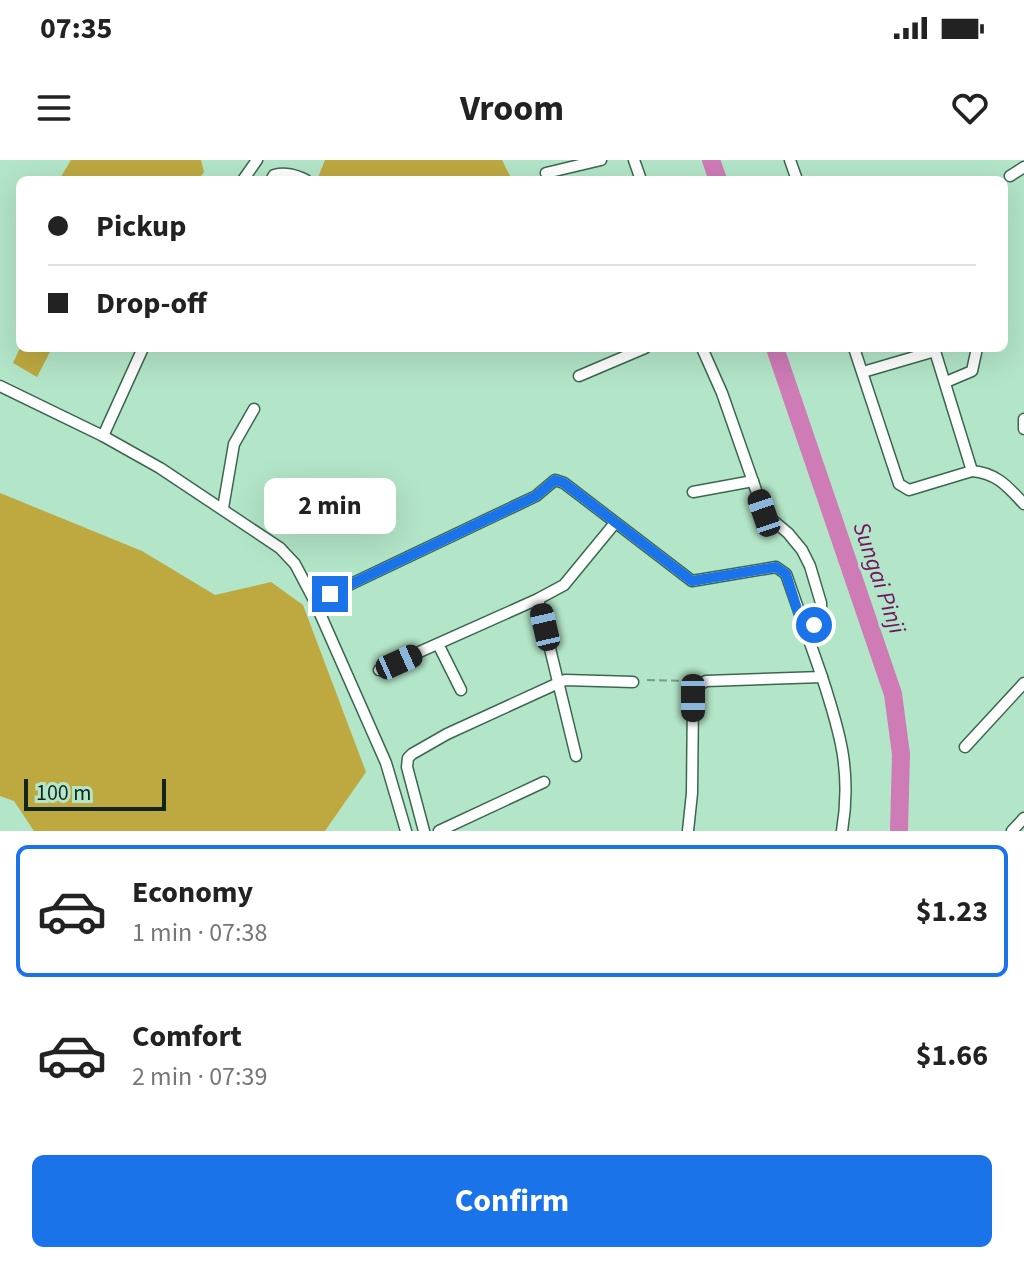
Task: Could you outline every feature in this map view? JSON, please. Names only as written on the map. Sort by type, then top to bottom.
[{"type":"street","points":[[546,173],[601,160]]},
{"type":"street","points":[[1010,176],[1024,167]]},
{"type":"street","points":[[273,176],[281,173],[298,176]]},
{"type":"street","points":[[103,436],[141,352]]},
{"type":"street","points":[[579,376],[636,352]]},
{"type":"street","points":[[704,352],[722,393],[764,513],[788,533],[802,550],[813,575],[821,612],[814,625],[804,631]]},
{"type":"street","points":[[856,352],[899,484],[903,488],[909,490],[972,471],[993,475],[1024,504]]},
{"type":"street","points":[[863,372],[926,352]]},
{"type":"street","points":[[936,352],[972,471]]},
{"type":"street","points":[[946,382],[972,371],[976,352]]},
{"type":"street","points":[[0,386],[103,436],[160,468],[280,548],[295,564],[386,763],[406,831]]},
{"type":"street","points":[[223,508],[234,444],[254,409]]},
{"type":"street","points":[[1024,419],[1024,429]]},
{"type":"street","points":[[330,594],[536,496],[555,480],[564,483],[692,581],[776,567],[781,569],[786,574],[841,735],[848,797],[842,831]]},
{"type":"street","points":[[693,492],[753,481]]},
{"type":"street","points":[[379,670],[564,585],[615,523]]},
{"type":"street","points":[[538,599],[576,756]]},
{"type":"street","points":[[438,644],[461,690]]},
{"type":"street","points":[[688,831],[692,793],[693,698],[699,685],[706,681],[822,677]]},
{"type":"street","points":[[424,831],[407,767],[408,758],[427,743],[565,680],[633,682]]},
{"type":"street","points":[[965,747],[1024,683]]},
{"type":"street","points":[[439,831],[544,782]]},
{"type":"path","points":[[647,680],[693,681],[699,685]]},
{"type":"shaded area","points":[[71,160],[201,160],[204,172],[201,176],[61,176]]},
{"type":"shaded area","points":[[325,160],[502,160],[510,176],[319,176]]},
{"type":"shaded area","points":[[18,352],[50,352],[37,377],[13,363]]},
{"type":"shaded area","points":[[0,493],[142,551],[215,595],[271,582],[303,605],[366,772],[325,831],[34,831],[14,801],[0,796]]},
{"type":"waterway","name":"Sungai Pinji","points":[[711,160],[717,176]]},
{"type":"waterway","name":"Sungai Pinji","points":[[776,352],[893,694],[901,754],[899,831]]},
{"type":"route","points":[[330,594],[536,496],[555,480],[564,483],[692,581],[776,567],[781,569],[786,574],[804,631],[814,625]]}]
